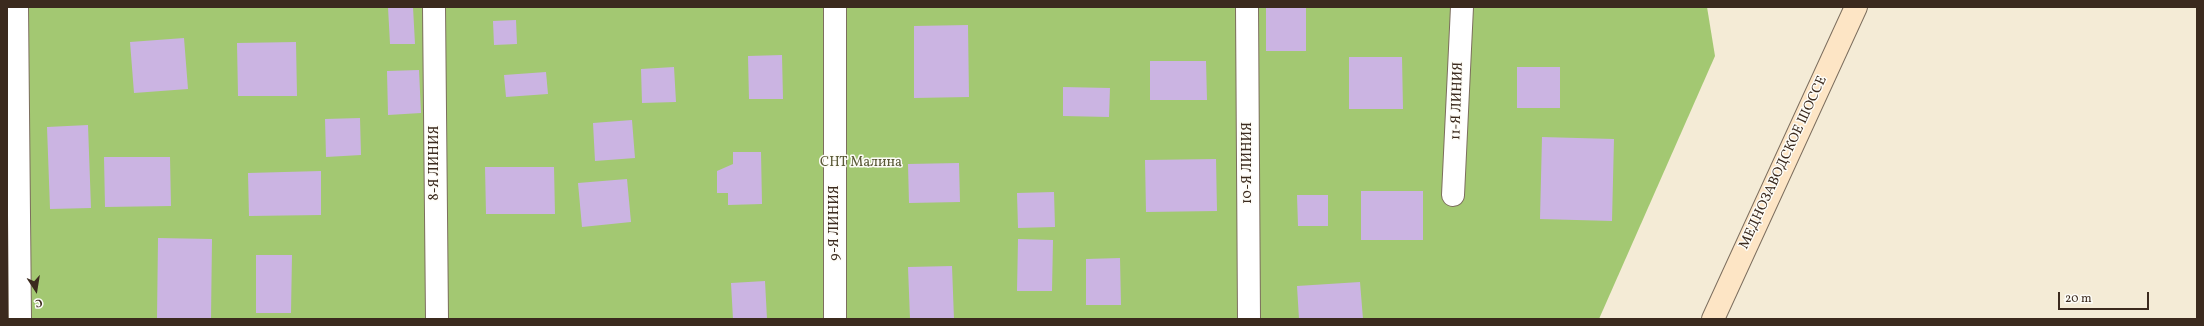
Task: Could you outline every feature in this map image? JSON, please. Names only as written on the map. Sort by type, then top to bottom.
[{"type":"main road","name":"МЕДНОЗАВОДСКОЕ ШОССЕ","points":[[1713,319],[1856,7]]},
{"type":"street","points":[[17,7],[20,319]]},
{"type":"street","name":"8-Я ЛИНИЯ","points":[[434,7],[436,319]]},
{"type":"street","name":"9-Я ЛИНИЯ","points":[[835,319],[836,7]]},
{"type":"street","name":"10-Я ЛИНИЯ","points":[[1247,7],[1249,319]]},
{"type":"street","name":"11-Я ЛИНИЯ","points":[[1454,195],[1462,7]]},
{"type":"green space","name":"СНТ Малина","points":[[7,7],[1707,7],[1715,56],[1599,319],[7,319]]},
{"type":"building","points":[[388,7],[413,7],[415,44],[390,44]]},
{"type":"building","points":[[1266,8],[1306,8],[1306,51],[1266,51]]},
{"type":"building","points":[[516,20],[517,44],[494,45],[493,21]]},
{"type":"building","points":[[968,25],[969,97],[914,98],[914,26]]},
{"type":"building","points":[[184,38],[188,89],[134,93],[130,42]]},
{"type":"building","points":[[296,42],[297,96],[238,96],[237,43]]},
{"type":"building","points":[[782,55],[783,99],[749,99],[748,56]]},
{"type":"building","points":[[1349,57],[1402,57],[1403,109],[1349,109]]},
{"type":"building","points":[[1150,61],[1206,61],[1207,100],[1150,100]]},
{"type":"building","points":[[674,67],[676,102],[642,103],[641,69]]},
{"type":"building","points":[[1517,67],[1560,67],[1560,108],[1517,108]]},
{"type":"building","points":[[419,70],[421,113],[388,115],[387,71]]},
{"type":"building","points":[[546,72],[548,94],[506,97],[504,75]]},
{"type":"building","points":[[1063,87],[1110,88],[1109,117],[1063,116]]},
{"type":"building","points":[[360,118],[361,155],[326,157],[325,119]]},
{"type":"building","points":[[632,120],[635,158],[595,161],[593,123]]},
{"type":"building","points":[[88,125],[91,208],[50,209],[47,127]]},
{"type":"building","points":[[1542,137],[1614,139],[1612,221],[1540,219]]},
{"type":"building","points":[[733,152],[761,152],[762,204],[728,205],[728,193],[717,193],[717,171],[733,164]]},
{"type":"building","points":[[104,157],[170,157],[171,206],[105,207]]},
{"type":"building","points":[[1216,159],[1217,211],[1146,212],[1145,160]]},
{"type":"building","points":[[959,163],[960,202],[909,203],[908,164]]},
{"type":"building","points":[[485,167],[554,167],[555,214],[486,214]]},
{"type":"building","points":[[321,171],[321,215],[249,216],[248,173]]},
{"type":"building","points":[[627,179],[631,222],[582,227],[578,183]]},
{"type":"building","points":[[1361,191],[1423,191],[1423,240],[1361,240]]},
{"type":"building","points":[[1054,192],[1055,227],[1018,228],[1017,193]]},
{"type":"building","points":[[1297,195],[1328,195],[1328,226],[1298,226]]},
{"type":"building","points":[[158,238],[212,239],[211,319],[157,318]]},
{"type":"building","points":[[1018,239],[1053,240],[1052,291],[1017,291]]},
{"type":"building","points":[[256,255],[292,255],[291,313],[256,313]]},
{"type":"building","points":[[1120,258],[1121,305],[1086,305],[1086,259]]},
{"type":"building","points":[[952,266],[954,319],[910,319],[908,267]]},
{"type":"building","points":[[765,281],[767,319],[733,319],[731,283]]},
{"type":"building","points":[[1360,282],[1363,319],[1299,319],[1297,286]]}]
